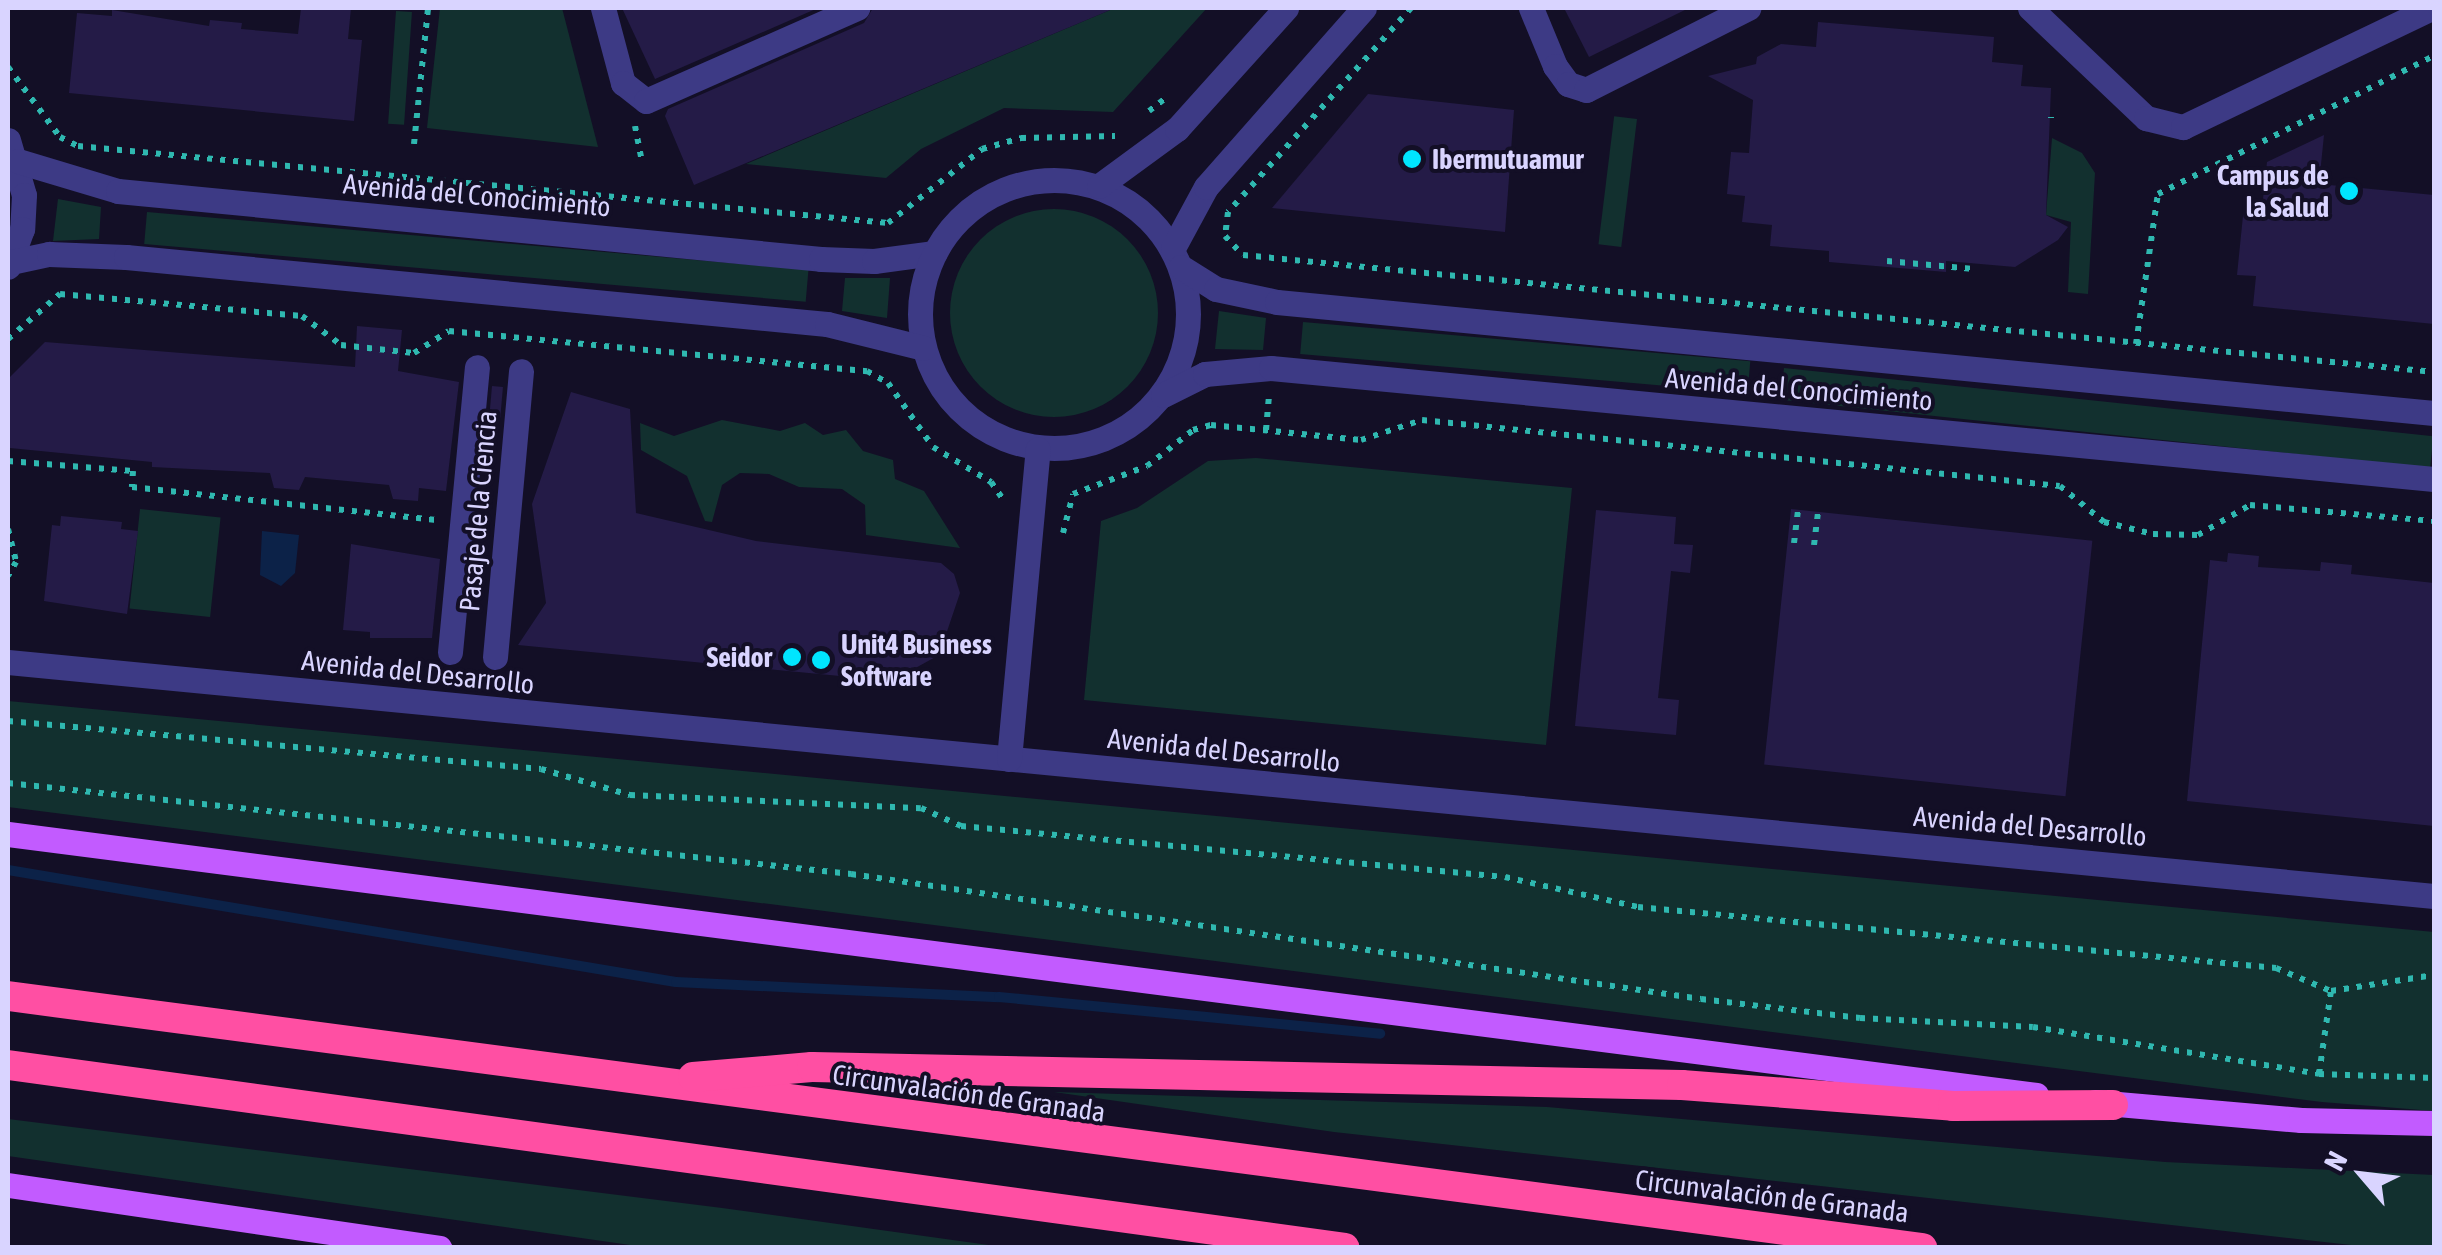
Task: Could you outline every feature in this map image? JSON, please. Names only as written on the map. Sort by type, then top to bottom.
[{"type":"highway","name":"Circunvalación de Granada","points":[[8,996],[636,1082],[1922,1248]]},
{"type":"highway","points":[[8,1065],[1345,1248]]},
{"type":"highway","points":[[636,1082],[812,1067],[1682,1085],[1953,1106],[2113,1105]]},
{"type":"main road","points":[[8,834],[2113,1105],[2300,1120],[2434,1123]]},
{"type":"main road","points":[[8,1185],[439,1248]]},
{"type":"street","points":[[603,8],[623,83],[646,101],[857,8]]},
{"type":"street","points":[[1099,186],[1177,129],[1286,8]]},
{"type":"street","points":[[1177,258],[1214,178],[1364,8]]},
{"type":"street","points":[[1531,8],[1568,84],[1595,86],[1748,8]]},
{"type":"street","points":[[2030,8],[2146,118],[2183,127],[2431,8]]},
{"type":"street","points":[[13,150],[24,195],[9,265],[49,254],[126,257],[828,324],[924,348]]},
{"type":"street","name":"Avenida del Conocimiento","points":[[13,150],[118,191],[834,260],[934,254]]},
{"type":"street","points":[[1048,179],[1099,186],[1141,209],[1177,258],[1189,298],[1184,351],[1163,394],[1134,423],[1082,446],[1038,449],[1005,440],[968,418],[939,385],[924,348],[920,299],[934,254],[962,215],[1005,188],[1048,179]]},
{"type":"street","name":"Avenida del Conocimiento","points":[[1177,258],[1216,289],[1277,302],[2434,413]]},
{"type":"street","name":"Pasaje de la Ciencia","points":[[450,652],[477,367]]},
{"type":"street","name":"Avenida del Conocimiento","points":[[1163,394],[1205,374],[1271,368],[2434,479]]},
{"type":"street","name":"Pasaje de la Ciencia","points":[[495,657],[521,371]]},
{"type":"street","points":[[1009,759],[1038,449]]},
{"type":"street","name":"Avenida del Desarrollo","points":[[8,662],[2434,896]]},
{"type":"path","points":[[414,144],[428,8]]},
{"type":"path","points":[[1411,8],[1228,212],[1225,236],[1232,248],[1255,259],[2434,372]]},
{"type":"path","points":[[2136,344],[2158,194],[2434,56]]},
{"type":"path","points":[[8,66],[60,136],[78,146],[888,223],[982,149],[1021,138],[1122,133]]},
{"type":"path","points":[[1142,118],[1163,94]]},
{"type":"path","points":[[636,136],[642,164]]},
{"type":"path","points":[[1887,261],[1974,270]]},
{"type":"path","points":[[8,339],[45,300],[60,294],[302,316],[342,346],[414,353],[449,330],[867,371],[888,383],[933,448],[991,482],[1003,496],[1002,514]]},
{"type":"path","points":[[1756,348],[1759,308]]},
{"type":"path","points":[[1746,454],[1750,414]]},
{"type":"path","points":[[1028,550],[1060,553],[1073,494],[1148,466],[1192,430],[1211,425],[1362,440],[1422,420],[2060,486],[2104,522],[2153,534],[2198,534],[2250,505],[2434,521]]},
{"type":"path","points":[[8,461],[133,471],[132,487],[462,522]]},
{"type":"path","points":[[1794,544],[1798,509]]},
{"type":"path","points":[[1814,545],[1818,511]]},
{"type":"path","points":[[8,528],[16,562],[8,576]]},
{"type":"path","points":[[8,720],[541,769],[630,795],[921,808],[960,826],[1505,877],[1638,907],[2276,968],[2332,990],[2434,975]]},
{"type":"path","points":[[8,782],[851,874],[1701,999],[1860,1018],[2033,1027],[2319,1074],[2434,1078]]},
{"type":"path","points":[[2319,1074],[2332,990]]},
{"type":"green space","points":[[440,8],[562,8],[598,147],[427,128]]},
{"type":"green space","points":[[1115,8],[1207,8],[1113,112],[1004,108],[921,149],[886,178],[746,164]]},
{"type":"green space","points":[[396,11],[412,12],[404,125],[388,124]]},
{"type":"green space","points":[[1614,116],[1637,119],[1621,247],[1598,244]]},
{"type":"green space","points":[[2052,138],[2082,153],[2095,173],[2088,294],[2068,292],[2071,222],[2046,215]]},
{"type":"green space","points":[[58,199],[101,207],[99,239],[53,241]]},
{"type":"green space","points":[[1054,209],[1094,217],[1128,239],[1150,273],[1158,313],[1150,353],[1128,387],[1094,409],[1054,417],[1014,409],[980,387],[958,353],[950,313],[958,273],[980,239],[1014,217]]},
{"type":"green space","points":[[147,212],[808,270],[806,302],[144,244]]},
{"type":"green space","points":[[845,278],[890,278],[887,318],[842,311]]},
{"type":"green space","points":[[1219,311],[1266,318],[1263,350],[1215,349]]},
{"type":"green space","points":[[1303,322],[1750,361],[1748,393],[1300,354]]},
{"type":"green space","points":[[1784,368],[2433,436],[2430,468],[1781,400]]},
{"type":"green space","points":[[722,420],[780,431],[805,423],[823,435],[846,430],[863,451],[893,460],[895,479],[924,491],[960,548],[866,535],[865,505],[842,489],[799,487],[769,474],[740,473],[722,485],[712,522],[705,521],[687,476],[641,450],[640,423],[674,436]]},
{"type":"green space","points":[[1256,458],[1572,488],[1546,745],[1084,700],[1101,521],[1137,508],[1208,461]]},
{"type":"green space","points":[[140,509],[221,517],[210,617],[130,608]]},
{"type":"green space","points":[[8,701],[2434,932],[2434,1111],[2322,1102],[8,807]]},
{"type":"green space","points":[[1054,1092],[1547,1107],[2165,1162],[2434,1175],[2434,1247],[2369,1247],[1334,1132]]},
{"type":"green space","points":[[8,1119],[1003,1247],[644,1247],[8,1156]]},
{"type":"water","points":[[262,531],[299,535],[295,573],[281,586],[260,575]]},
{"type":"building","points":[[301,8],[351,8],[348,39],[362,40],[354,121],[69,93],[77,13],[112,16],[112,10],[209,26],[210,20],[242,23],[241,29],[298,34]]},
{"type":"building","points":[[622,8],[818,8],[655,79]]},
{"type":"building","points":[[873,8],[1115,8],[694,185],[665,116],[668,109],[864,23]]},
{"type":"building","points":[[1564,8],[1689,8],[1589,57]]},
{"type":"building","points":[[1818,22],[1994,37],[1992,62],[2023,65],[2021,86],[2051,88],[2046,215],[2068,227],[2058,240],[2015,267],[1946,261],[1946,272],[1829,262],[1829,251],[1770,246],[1772,225],[1742,222],[1745,196],[1727,194],[1731,152],[1749,153],[1753,100],[1708,76],[1756,64],[1757,57],[1781,44],[1816,47]]},
{"type":"building","name":"Ibermutuamur","points":[[1368,94],[1514,110],[1505,232],[1272,208]]},
{"type":"building","name":"Campus de la Salud","points":[[2324,135],[2319,184],[2434,195],[2434,324],[2253,306],[2256,276],[2237,275],[2244,206],[2262,208],[2267,162]]},
{"type":"building","points":[[357,326],[402,330],[398,371],[459,382],[446,491],[419,488],[418,501],[393,499],[389,485],[305,477],[299,490],[274,488],[270,473],[152,467],[152,462],[10,448],[8,379],[45,342],[355,367]]},
{"type":"building","points":[[492,386],[503,387],[500,418],[489,417]]},
{"type":"building","points":[[571,392],[630,409],[636,513],[756,541],[941,563],[954,574],[960,593],[939,655],[892,681],[518,645],[546,603],[532,504]]},
{"type":"building","points":[[1791,509],[2092,541],[2065,796],[1764,765]]},
{"type":"building","points":[[1596,510],[1676,517],[1674,544],[1693,545],[1690,573],[1671,571],[1658,698],[1679,700],[1676,735],[1575,726]]},
{"type":"building","points":[[61,516],[122,522],[121,529],[138,531],[127,614],[44,601],[52,525],[60,526]]},
{"type":"building","points":[[351,544],[440,559],[432,638],[370,638],[370,632],[343,630]]},
{"type":"building","points":[[2228,553],[2259,556],[2258,567],[2320,571],[2321,562],[2352,565],[2351,574],[2434,583],[2434,826],[2187,801],[2210,560],[2227,562]]},
{"type":"waterway","points":[[8,870],[676,982],[999,997],[1380,1034]]},
{"type":"place","name":"Ibermutuamur","points":[[1412,159]]},
{"type":"place","name":"Campus de la Salud","points":[[2349,191]]},
{"type":"place","name":"Seidor","points":[[792,657]]},
{"type":"place","name":"Unit4 Business Software","points":[[821,660]]}]
